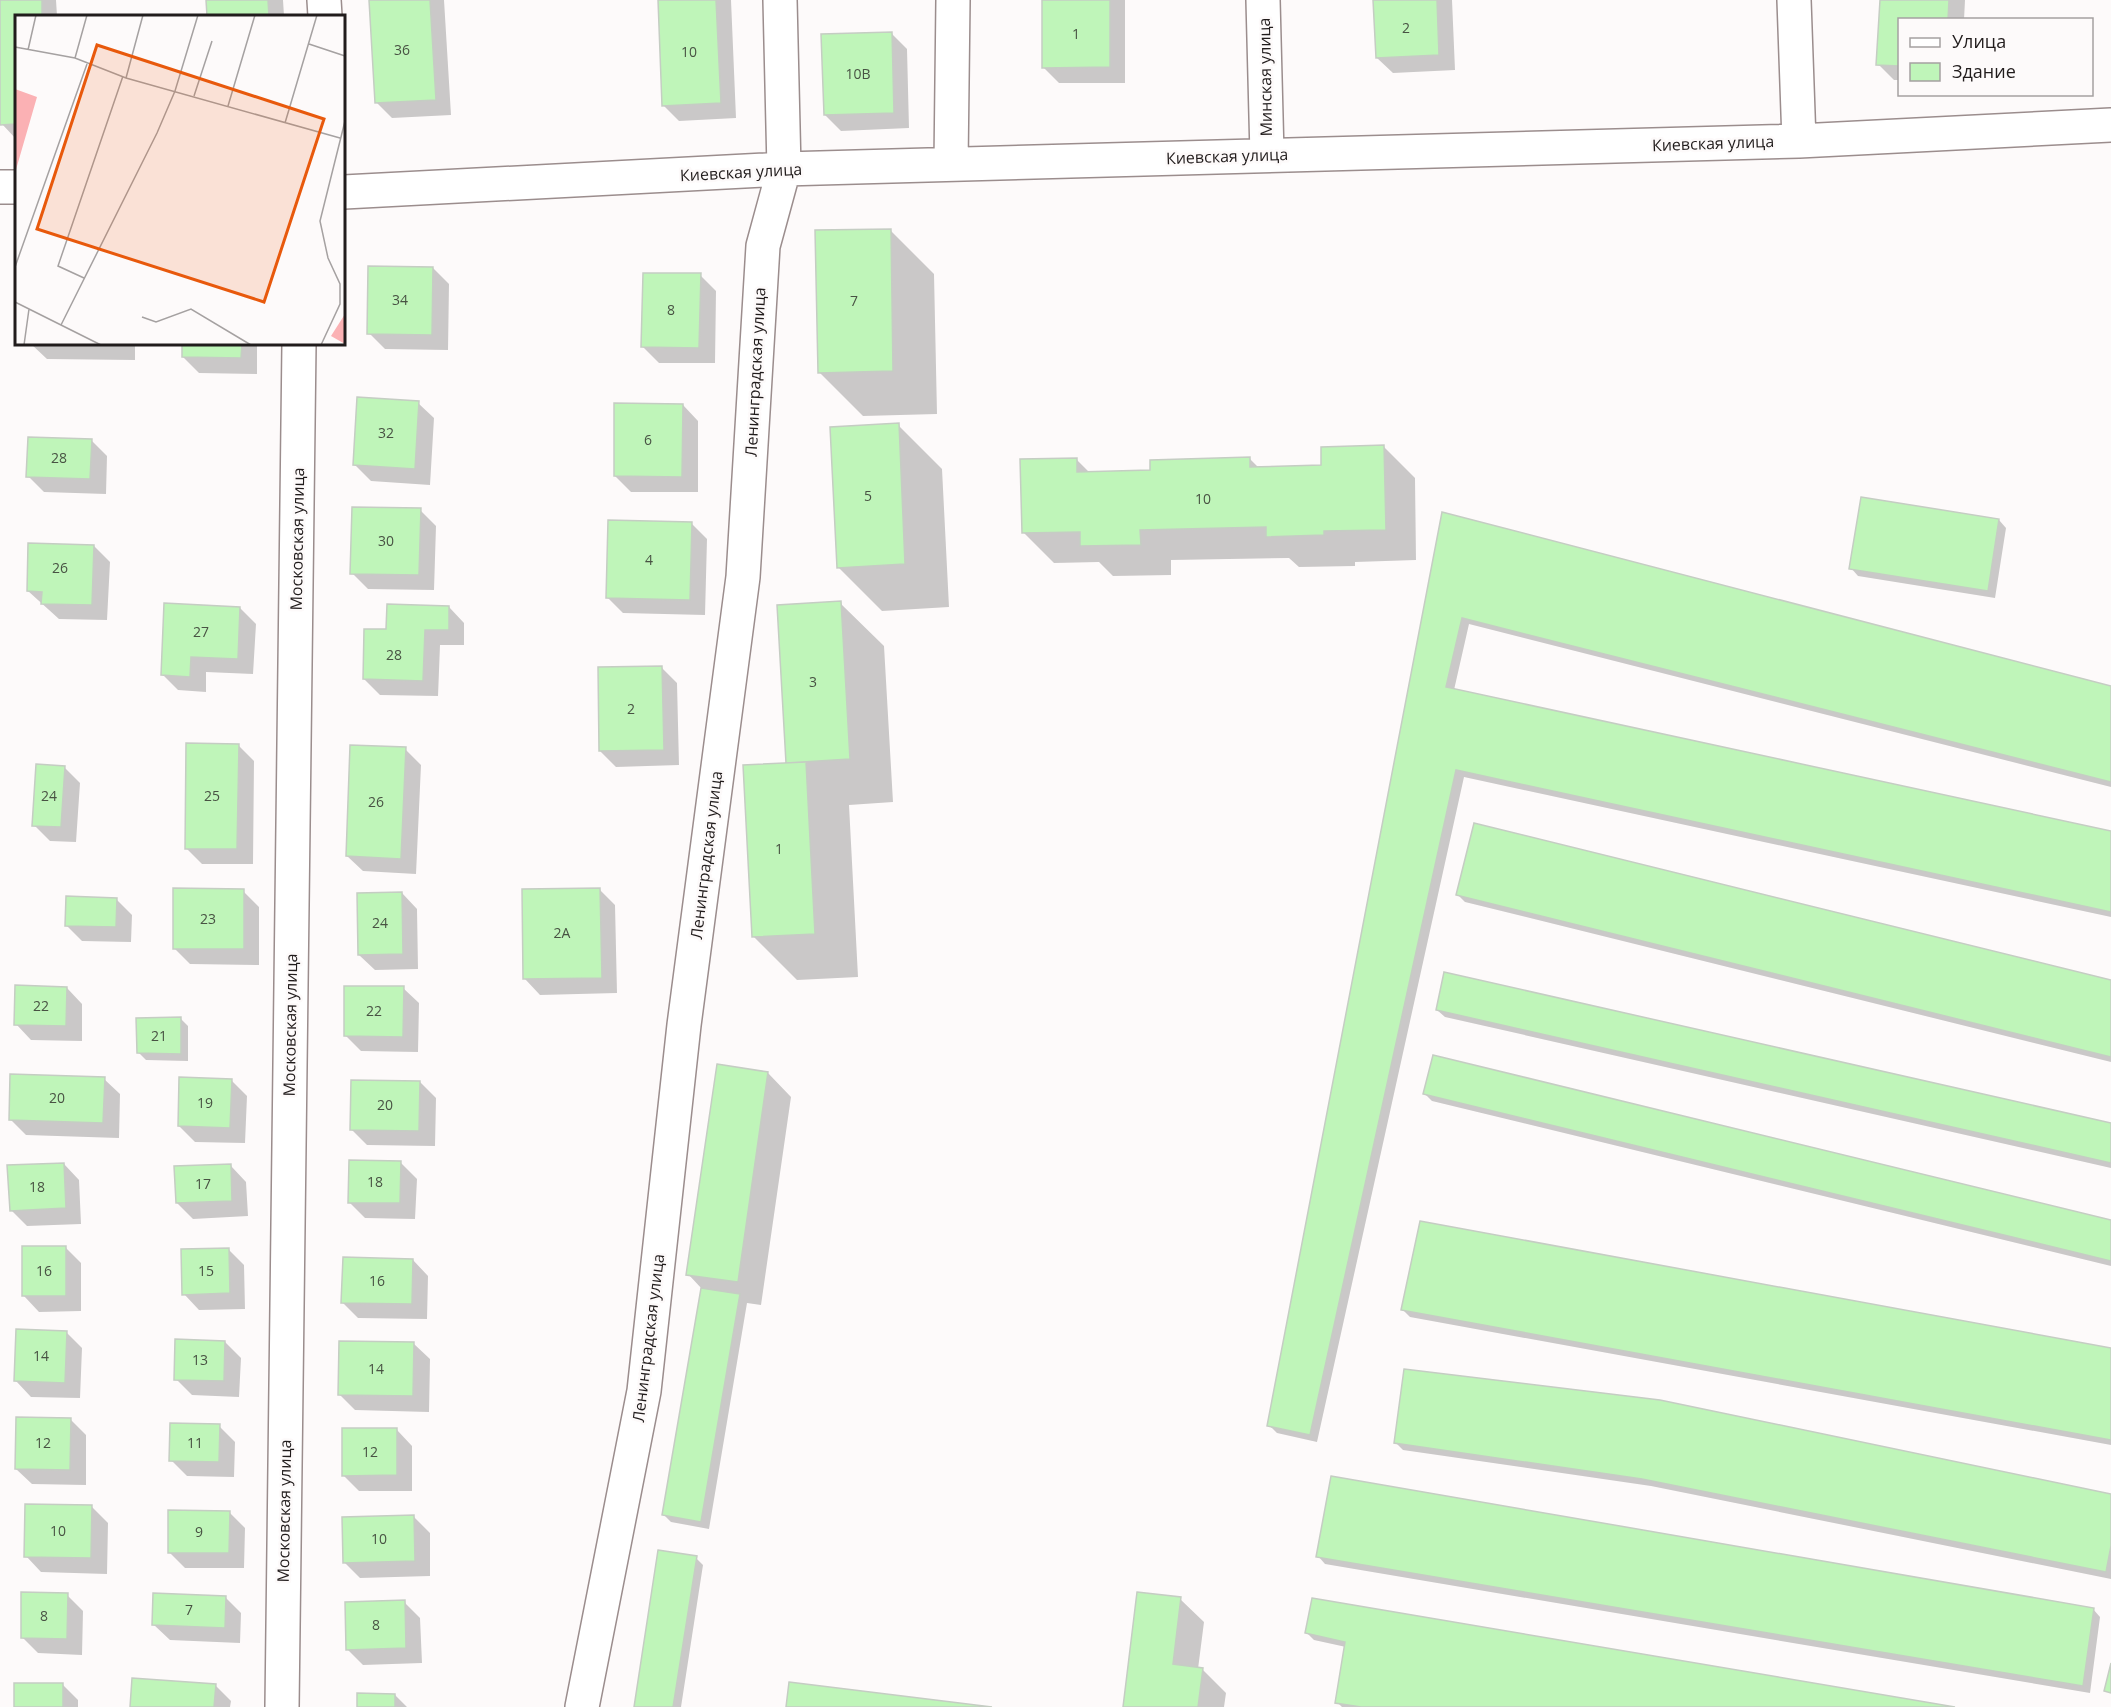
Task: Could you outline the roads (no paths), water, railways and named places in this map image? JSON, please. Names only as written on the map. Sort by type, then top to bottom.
[{"type":"street","points":[[324,0],[325,15]]},
{"type":"street","name":"Ленинградская улица","points":[[582,1707],[644,1391],[684,1025],[743,577],[763,246],[784,169],[780,0]]},
{"type":"street","points":[[951,164],[953,0]]},
{"type":"street","name":"Минская улица","points":[[1263,0],[1267,155]]},
{"type":"street","points":[[1794,0],[1798,141]]},
{"type":"street","name":"Киевская улица","points":[[345,192],[784,169],[1798,141],[2111,125]]},
{"type":"street","points":[[0,187],[15,188]]},
{"type":"street","name":"Московская улица","points":[[282,1707],[299,345]]}]
